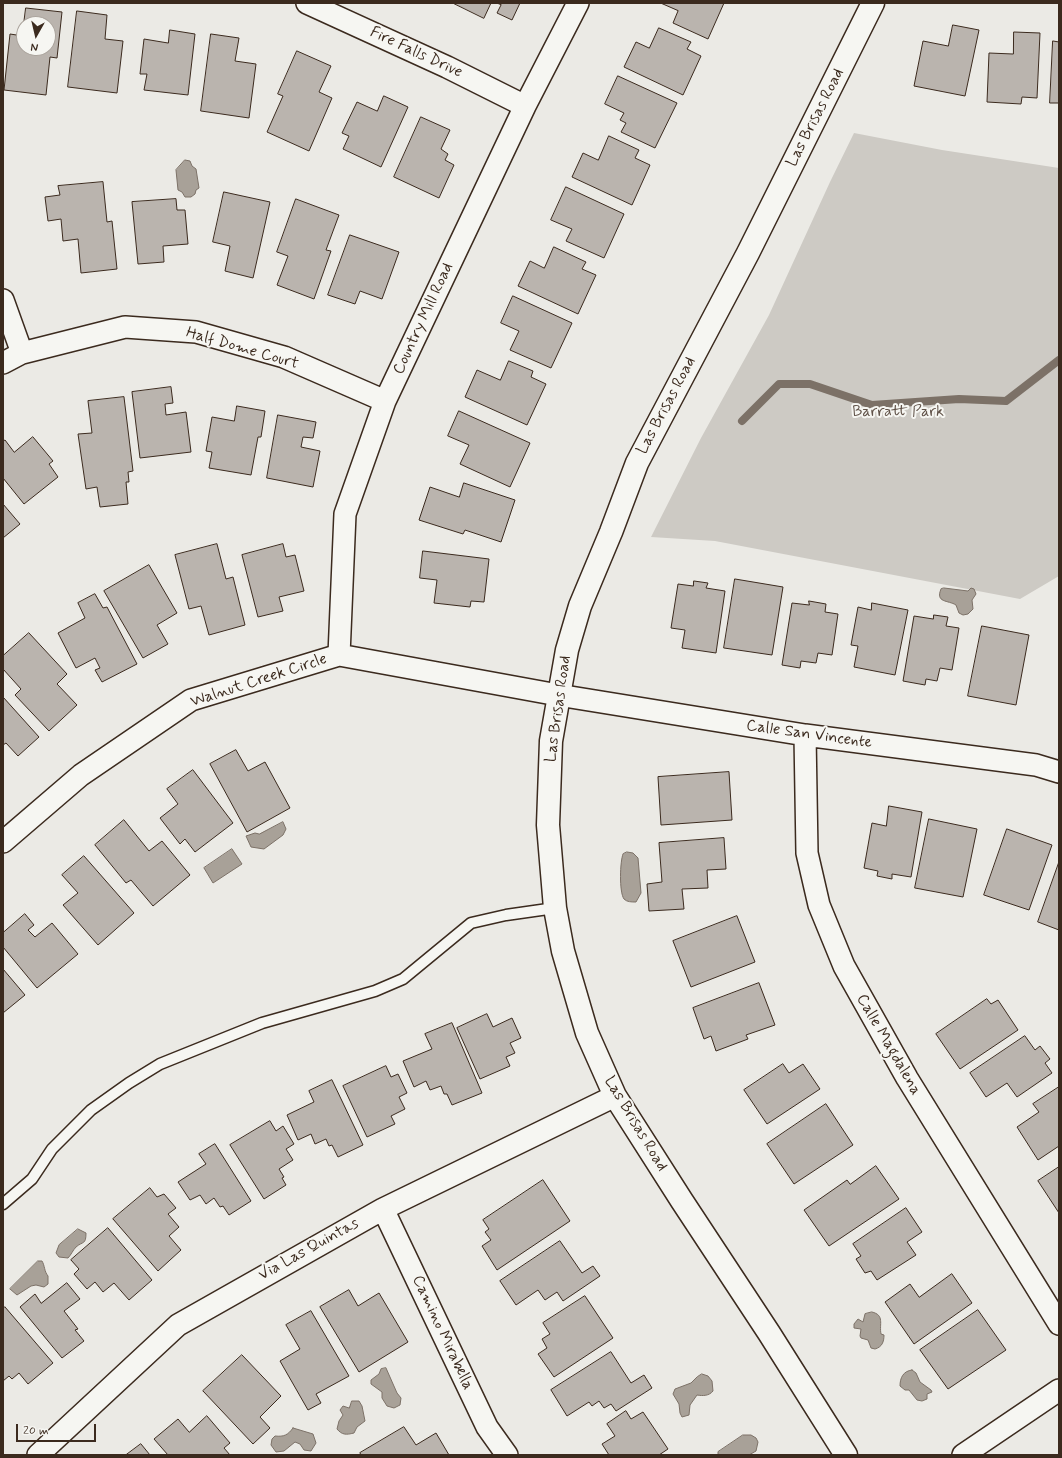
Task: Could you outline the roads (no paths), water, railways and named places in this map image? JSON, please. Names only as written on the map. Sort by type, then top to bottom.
[{"type":"street","name":"Fire Falls Drive","points":[[307,3],[447,67],[525,106]]},
{"type":"street","name":"Country Mill Road","points":[[339,655],[345,514],[385,401],[525,106],[578,3]]},
{"type":"street","name":"Las Brisas Road","points":[[846,1455],[769,1333],[615,1096],[586,1033],[563,952],[555,908],[548,825],[551,741],[567,650],[580,606],[637,464],[751,247],[873,3]]},
{"type":"street","points":[[3,300],[22,352]]},
{"type":"street","name":"Half Dome Court","points":[[3,363],[22,352],[125,327],[196,332],[284,357],[385,401]]},
{"type":"street","name":"Walnut Creek Circle","points":[[3,842],[81,774],[191,700],[339,655],[558,695]]},
{"type":"street","name":"Calle San Vincente","points":[[558,695],[805,735],[1036,765],[1059,772]]},
{"type":"street","name":"Calle Magdalena","points":[[805,735],[807,853],[819,905],[844,966],[907,1078],[1059,1324]]},
{"type":"street","name":"Via Las Quintas","points":[[38,1455],[178,1325],[383,1209],[615,1096]]},
{"type":"street","name":"Camino Mirabella","points":[[383,1209],[487,1427],[507,1455]]},
{"type":"street","points":[[963,1455],[1059,1390]]},
{"type":"lane","points":[[3,1204],[32,1179],[52,1149],[91,1110],[160,1064],[262,1023],[375,991],[403,979],[471,923],[506,915],[555,908]]},
{"type":"waterway","points":[[742,421],[779,384],[810,384],[872,405],[959,399],[1006,401],[1059,360]]},
{"type":"park label","name":"Barratt Park","points":[[898,413]]}]
